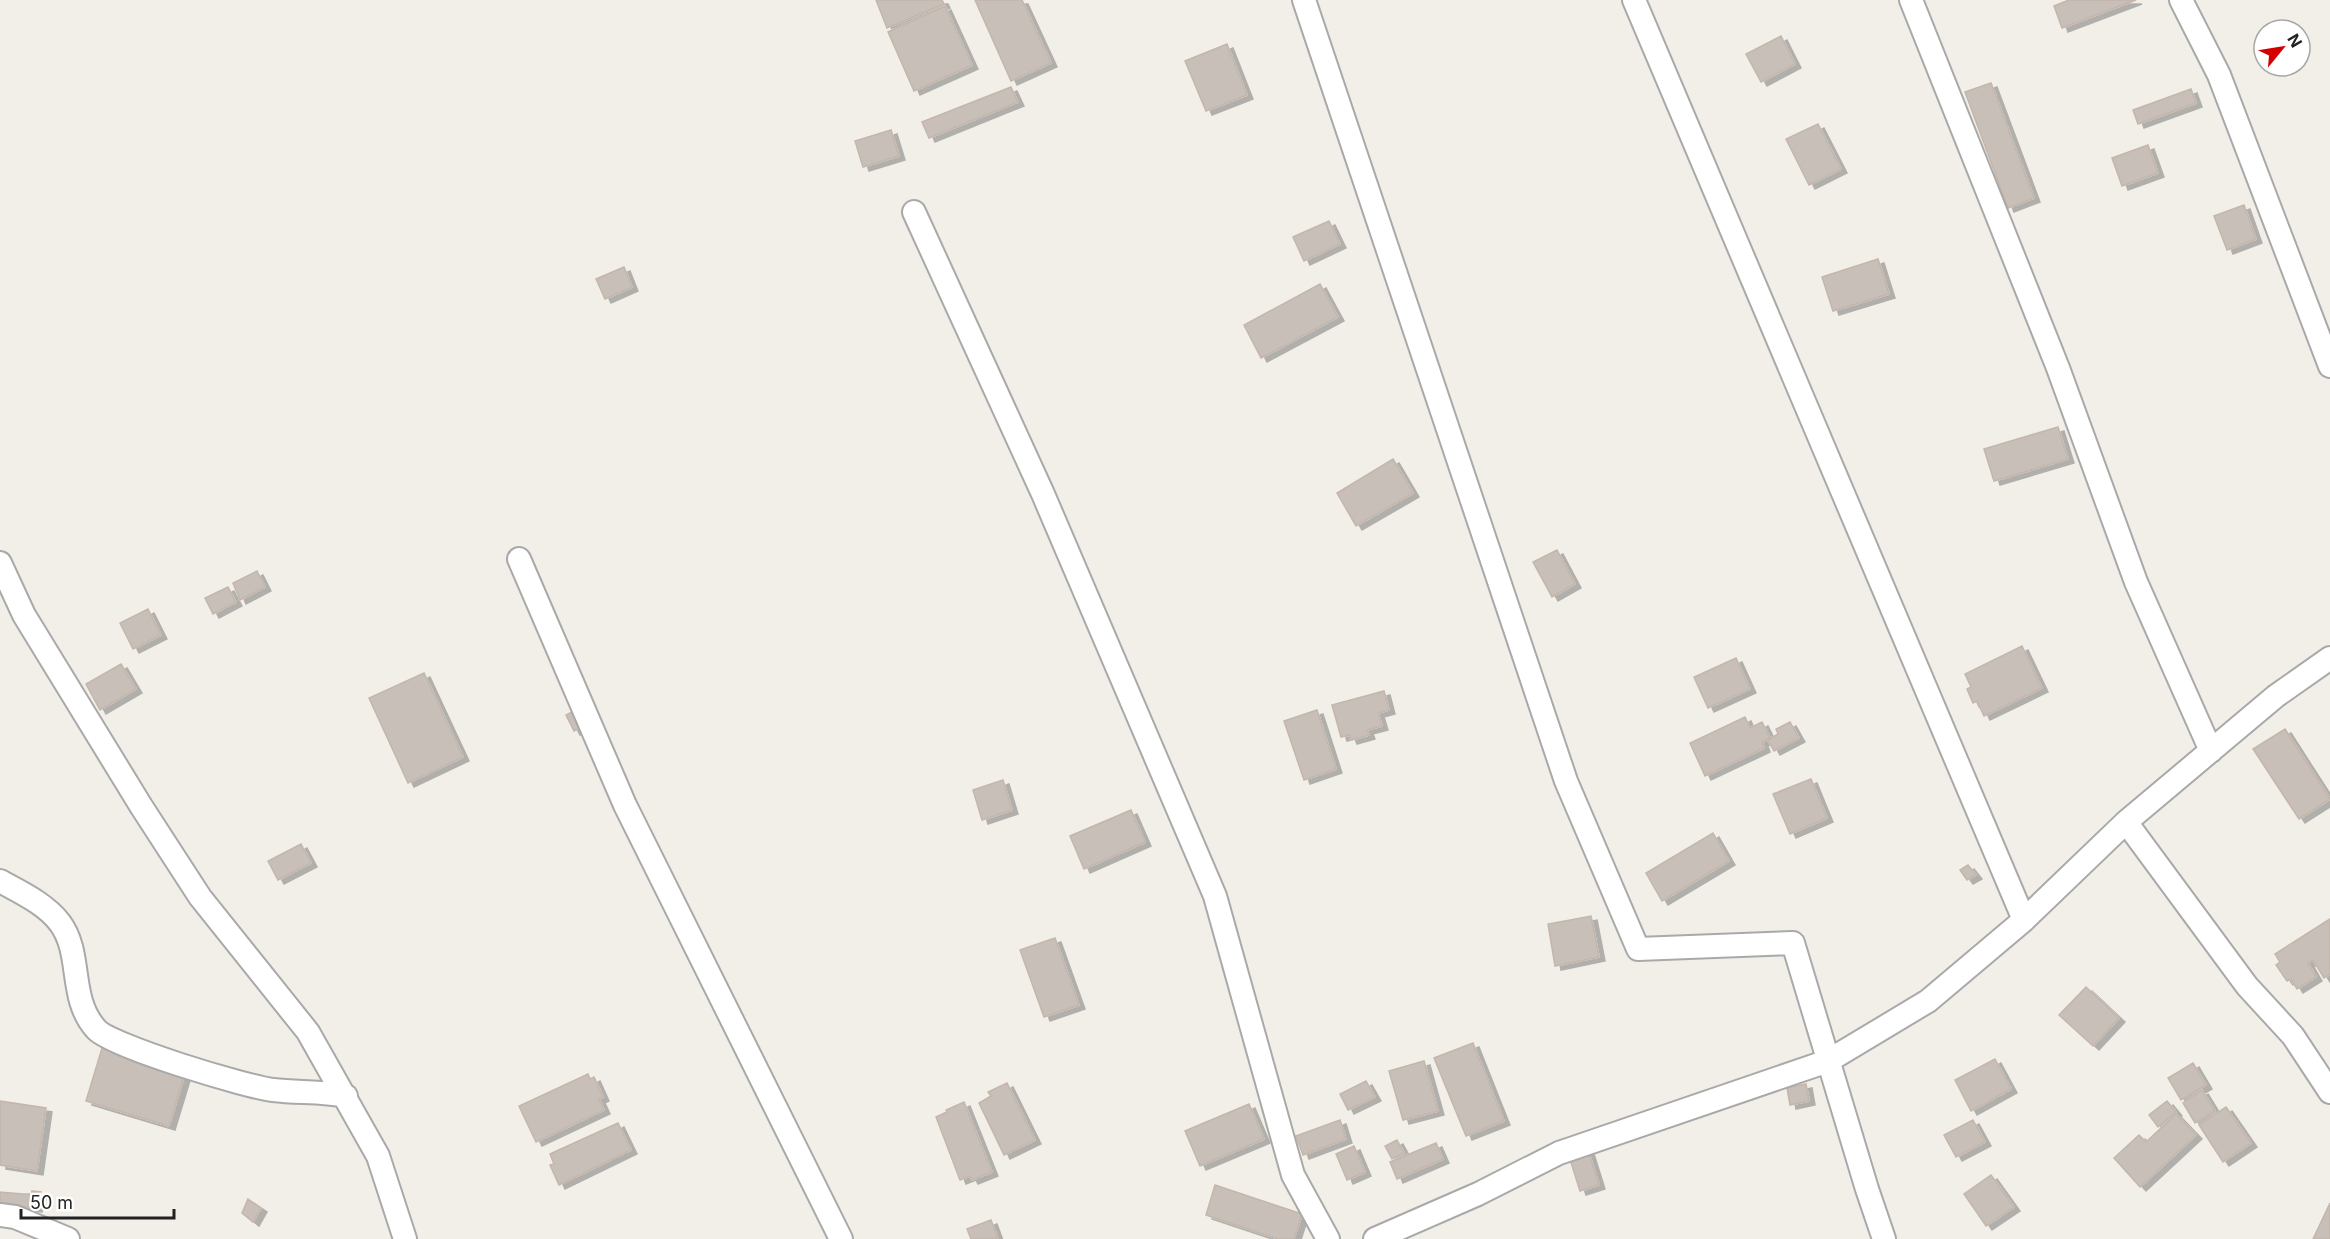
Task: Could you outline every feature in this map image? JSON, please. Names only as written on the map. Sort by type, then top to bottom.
[{"type":"street","points":[[1304,0],[1566,781],[1638,949],[1793,943],[1866,1188],[1884,1239]]},
{"type":"street","points":[[1634,0],[2024,920]]},
{"type":"street","points":[[1911,0],[2058,368],[2136,582],[2211,751]]},
{"type":"street","points":[[2181,0],[2218,75],[2330,366]]},
{"type":"street","points":[[914,212],[1043,494],[1215,896],[1293,1175],[1328,1239]]},
{"type":"street","points":[[519,559],[625,805],[841,1239]]},
{"type":"street","points":[[0,563],[24,615],[200,897],[308,1032],[378,1156],[405,1239]]},
{"type":"street","points":[[1375,1239],[1479,1194],[1559,1153],[1828,1061],[1928,1001],[2024,920],[2126,822],[2276,696],[2330,658]]},
{"type":"street","points":[[2126,822],[2247,986],[2293,1036],[2330,1092]]},
{"type":"street","points":[[0,881],[36,902],[60,922],[70,943],[80,1004],[98,1032],[217,1077],[272,1090],[329,1092],[346,1096]]},
{"type":"street","points":[[0,1215],[15,1217],[68,1239]]},
{"type":"building","points":[[876,0],[942,0],[944,4],[887,28]]},
{"type":"building","points":[[975,0],[1022,0],[1051,63],[1011,81]]},
{"type":"building","points":[[2069,0],[2136,0],[2062,28],[2054,6]]},
{"type":"building","points":[[945,6],[972,65],[914,91],[888,32]]},
{"type":"building","points":[[1781,36],[1795,64],[1761,82],[1746,54]]},
{"type":"building","points":[[1227,44],[1247,95],[1206,111],[1185,61]]},
{"type":"building","points":[[1991,83],[2034,198],[2008,208],[1965,92]]},
{"type":"building","points":[[1011,87],[1018,102],[929,138],[922,122]]},
{"type":"building","points":[[2191,89],[2196,103],[2138,124],[2133,110]]},
{"type":"building","points":[[1818,124],[1841,169],[1809,185],[1786,139]]},
{"type":"building","points":[[891,130],[899,156],[863,167],[855,141]]},
{"type":"building","points":[[2148,145],[2158,173],[2122,186],[2112,158]]},
{"type":"building","points":[[2244,205],[2256,239],[2227,250],[2214,216]]},
{"type":"building","points":[[1329,221],[1340,244],[1304,261],[1293,237]]},
{"type":"building","points":[[1878,259],[1889,294],[1833,311],[1822,277]]},
{"type":"building","points":[[624,267],[632,287],[605,299],[596,279]]},
{"type":"building","points":[[1320,284],[1338,317],[1261,358],[1244,325]]},
{"type":"building","points":[[2058,427],[2068,459],[1994,481],[1984,449]]},
{"type":"building","points":[[1393,459],[1413,493],[1356,526],[1337,493]]},
{"type":"building","points":[[1557,550],[1575,584],[1552,597],[1533,562]]},
{"type":"building","points":[[257,571],[265,587],[240,600],[233,583]]},
{"type":"building","points":[[228,587],[236,602],[213,614],[205,598]]},
{"type":"building","points":[[148,609],[161,635],[133,649],[120,623]]},
{"type":"building","points":[[2022,646],[2042,688],[1984,716],[1977,701],[1973,703],[1967,689],[1971,687],[1965,674]]},
{"type":"building","points":[[1736,658],[1750,689],[1708,708],[1694,677]]},
{"type":"building","points":[[121,664],[136,689],[100,710],[86,684]]},
{"type":"building","points":[[424,673],[463,757],[408,783],[369,698]]},
{"type":"building","points":[[1384,691],[1389,710],[1378,713],[1382,726],[1367,730],[1369,735],[1351,740],[1349,735],[1341,737],[1332,705]]},
{"type":"building","points":[[1317,710],[1336,769],[1304,780],[1284,721]]},
{"type":"building","points":[[574,711],[583,727],[574,731],[566,715]]},
{"type":"building","points":[[1745,717],[1750,728],[1762,722],[1770,738],[1762,742],[1764,748],[1705,776],[1690,743]]},
{"type":"building","points":[[1790,722],[1799,738],[1774,751],[1768,740],[1778,734],[1776,729]]},
{"type":"building","points":[[2285,729],[2330,799],[2299,819],[2253,749]]},
{"type":"building","points":[[1811,779],[1827,818],[1790,834],[1773,794]]},
{"type":"building","points":[[1003,780],[1012,810],[982,820],[973,790]]},
{"type":"building","points":[[1131,810],[1145,842],[1084,869],[1070,836]]},
{"type":"building","points":[[1713,833],[1729,861],[1662,901],[1646,873]]},
{"type":"building","points":[[301,844],[311,863],[278,880],[268,861]]},
{"type":"building","points":[[1968,865],[1976,875],[1967,880],[1960,870]]},
{"type":"building","points":[[1591,916],[1599,957],[1555,966],[1548,924]]},
{"type":"building","points":[[2330,919],[2330,974],[2324,978],[2313,960],[2308,963],[2316,977],[2297,989],[2291,979],[2287,981],[2276,965],[2280,962],[2275,954]]},
{"type":"building","points":[[1055,938],[1079,1005],[1044,1017],[1020,950]]},
{"type":"building","points":[[2086,987],[2119,1018],[2093,1046],[2059,1015]]},
{"type":"building","points":[[1473,1043],[1504,1121],[1466,1136],[1434,1058]]},
{"type":"building","points":[[103,1045],[186,1070],[169,1126],[86,1101]]},
{"type":"building","points":[[1995,1059],[2011,1089],[1971,1111],[1955,1080]]},
{"type":"building","points":[[1424,1061],[1438,1111],[1403,1120],[1389,1071]]},
{"type":"building","points":[[2193,1063],[2206,1085],[2181,1100],[2168,1078]]},
{"type":"building","points":[[588,1074],[590,1079],[594,1077],[603,1097],[599,1099],[604,1110],[536,1142],[519,1106]]},
{"type":"building","points":[[1366,1081],[1375,1097],[1348,1110],[1340,1094]]},
{"type":"building","points":[[1007,1083],[1035,1140],[1004,1155],[979,1103],[991,1096],[988,1092]]},
{"type":"building","points":[[1806,1084],[1809,1101],[1790,1105],[1787,1088]]},
{"type":"building","points":[[2202,1090],[2215,1111],[2195,1123],[2183,1103]]},
{"type":"building","points":[[0,1101],[46,1108],[37,1171],[0,1165]]},
{"type":"building","points":[[2167,1101],[2176,1112],[2158,1127],[2149,1115]]},
{"type":"building","points":[[964,1102],[992,1172],[972,1180],[970,1176],[960,1180],[936,1117]]},
{"type":"building","points":[[1249,1104],[1264,1139],[1200,1166],[1185,1131]]},
{"type":"building","points":[[2226,1107],[2251,1143],[2223,1162],[2199,1125]]},
{"type":"building","points":[[2176,1114],[2196,1135],[2140,1187],[2114,1158],[2139,1135],[2146,1142]]},
{"type":"building","points":[[1340,1120],[1346,1139],[1303,1155],[1296,1136]]},
{"type":"building","points":[[1973,1120],[1985,1142],[1956,1157],[1944,1135]]},
{"type":"building","points":[[618,1123],[631,1150],[559,1185],[550,1165],[554,1164],[550,1154]]},
{"type":"building","points":[[1397,1140],[1404,1153],[1392,1159],[1385,1146]]},
{"type":"building","points":[[1436,1143],[1443,1159],[1397,1179],[1390,1162]]},
{"type":"building","points":[[1354,1146],[1365,1172],[1347,1180],[1336,1154]]},
{"type":"building","points":[[1588,1150],[1599,1185],[1580,1191],[1569,1156]]},
{"type":"building","points":[[1991,1175],[2014,1207],[1986,1226],[1964,1194]]},
{"type":"building","points":[[1215,1185],[1302,1214],[1294,1239],[1278,1239],[1206,1215]]},
{"type":"building","points":[[32,1191],[41,1192],[36,1208],[0,1204],[0,1192],[31,1194]]},
{"type":"building","points":[[248,1199],[261,1208],[253,1222],[242,1213]]},
{"type":"building","points":[[2330,1203],[2330,1239],[2313,1239]]},
{"type":"building","points":[[991,1220],[998,1239],[971,1239],[967,1229]]}]
